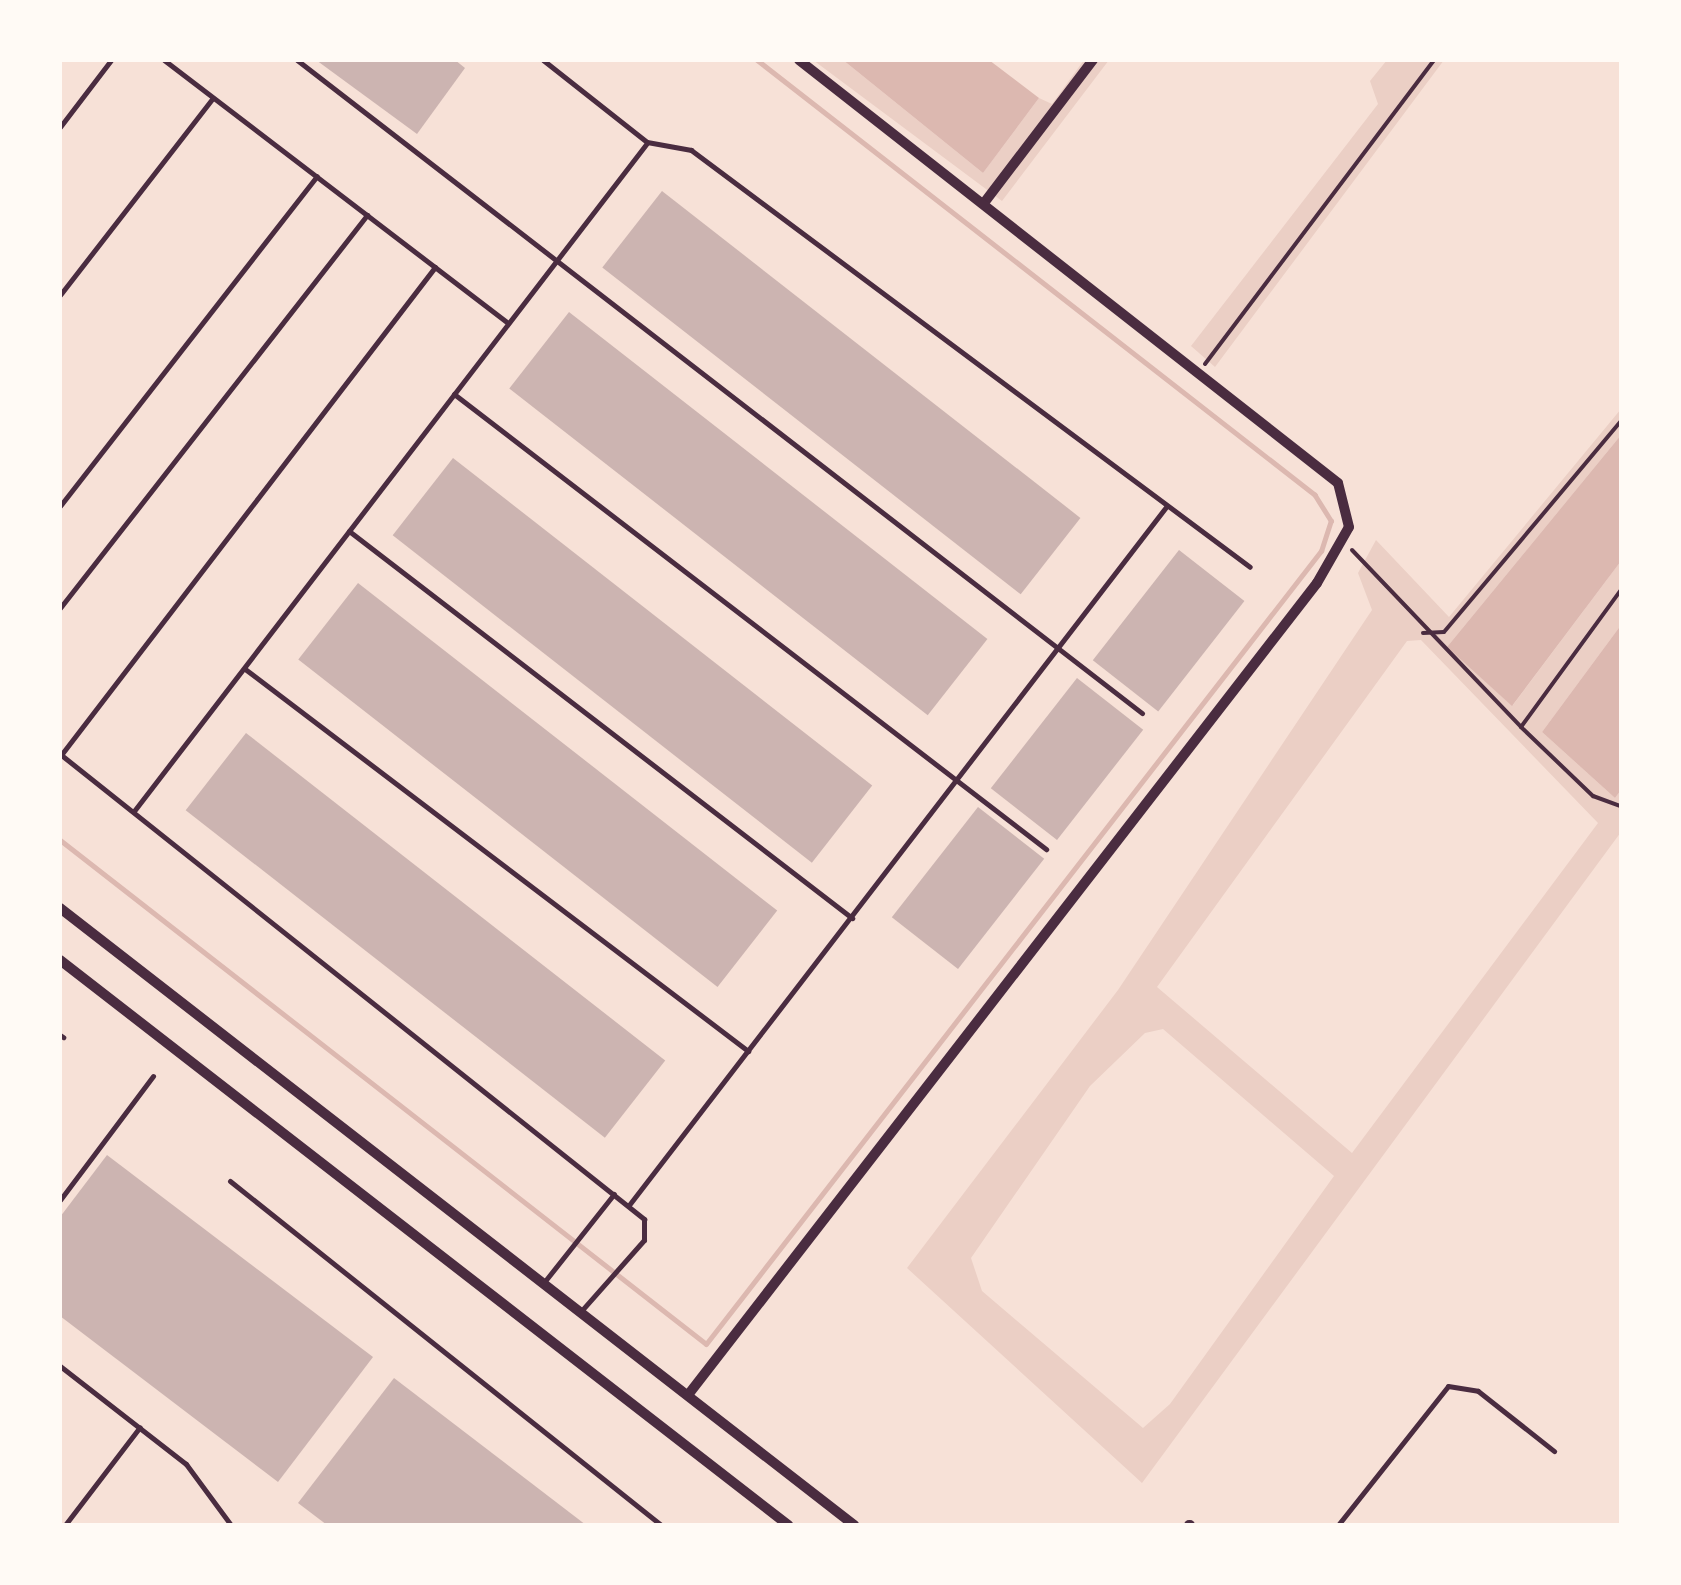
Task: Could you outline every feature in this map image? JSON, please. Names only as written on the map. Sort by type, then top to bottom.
[{"type":"street","points":[[688,1395],[1346,542],[1338,483],[799,60]]},
{"type":"street","points":[[984,203],[1093,60]]},
{"type":"street","points":[[60,908],[688,1395],[841,1521],[854,1525]]},
{"type":"street","points":[[60,960],[788,1525]]},
{"type":"lane","points":[[60,127],[111,60]]},
{"type":"lane","points":[[164,60],[508,323]]},
{"type":"lane","points":[[297,60],[560,256],[1142,713]]},
{"type":"lane","points":[[544,60],[647,142],[691,150],[1250,567]]},
{"type":"lane","points":[[60,294],[214,98]]},
{"type":"lane","points":[[134,811],[647,142]]},
{"type":"lane","points":[[60,506],[317,176]]},
{"type":"lane","points":[[60,608],[367,216]]},
{"type":"lane","points":[[435,268],[60,754],[644,1219],[644,1240],[580,1312]]},
{"type":"lane","points":[[454,394],[1046,850]]},
{"type":"lane","points":[[629,1206],[1166,507]]},
{"type":"lane","points":[[349,531],[852,918]]},
{"type":"lane","points":[[244,668],[748,1051]]},
{"type":"lane","points":[[60,1200],[153,1076]]},
{"type":"lane","points":[[230,1181],[661,1525]]},
{"type":"lane","points":[[543,1284],[614,1194]]},
{"type":"lane","points":[[60,1366],[200,1478],[231,1525]]},
{"type":"lane","points":[[1338,1525],[1448,1386],[1478,1391],[1554,1451]]},
{"type":"lane","points":[[65,1525],[140,1428]]},
{"type":"path","points":[[1199,371],[1434,60]]},
{"type":"path","points":[[1423,633],[1444,632],[1621,422]]},
{"type":"path","points":[[1346,542],[1423,633],[1593,796],[1621,806]]},
{"type":"path","points":[[1521,727],[1621,590]]},
{"type":"shaded area","points":[[813,60],[843,60],[983,173],[1039,98],[1052,104],[1084,60],[1109,60],[1002,201]]},
{"type":"shaded area","points":[[843,60],[989,60],[1039,98],[983,173]]},
{"type":"shaded area","points":[[1387,60],[1444,60],[1215,367],[1191,346],[1378,104],[1370,81]]},
{"type":"shaded area","points":[[1621,409],[1621,435],[1447,647],[1513,705],[1621,561],[1621,625],[1542,732],[1615,798],[1621,790],[1621,832],[1142,1483],[907,1268],[1118,990],[1372,610],[1358,573],[1376,540],[1449,617]],"holes":[[[1421,640],[1598,823],[1352,1153],[1157,987],[1407,641]],[[1163,1029],[1334,1176],[1170,1404],[1143,1428],[982,1291],[971,1258],[1090,1086],[1145,1033]]]},
{"type":"shaded area","points":[[1621,435],[1621,561],[1512,706],[1447,647]]},
{"type":"shaded area","points":[[1621,625],[1621,790],[1615,798],[1542,732]]},
{"type":"building","points":[[316,60],[455,60],[465,68],[417,134]]},
{"type":"building","points":[[662,191],[1080,518],[1021,594],[602,267]]},
{"type":"building","points":[[569,312],[987,639],[928,715],[509,388]]},
{"type":"building","points":[[453,458],[872,786],[812,863],[393,535]]},
{"type":"building","points":[[1179,550],[1244,601],[1158,711],[1093,660]]},
{"type":"building","points":[[358,583],[777,911],[718,987],[298,659]]},
{"type":"building","points":[[1077,678],[1143,730],[1057,840],[991,788]]},
{"type":"building","points":[[246,733],[665,1061],[605,1138],[186,810]]},
{"type":"building","points":[[978,807],[1044,859],[958,969],[892,917]]},
{"type":"building","points":[[107,1155],[373,1357],[278,1482],[60,1316],[60,1217]]},
{"type":"building","points":[[394,1378],[586,1525],[327,1525],[298,1503]]},
{"type":"waterway","points":[[60,840],[706,1344],[1321,551],[1331,521],[1315,495],[757,60]]}]
